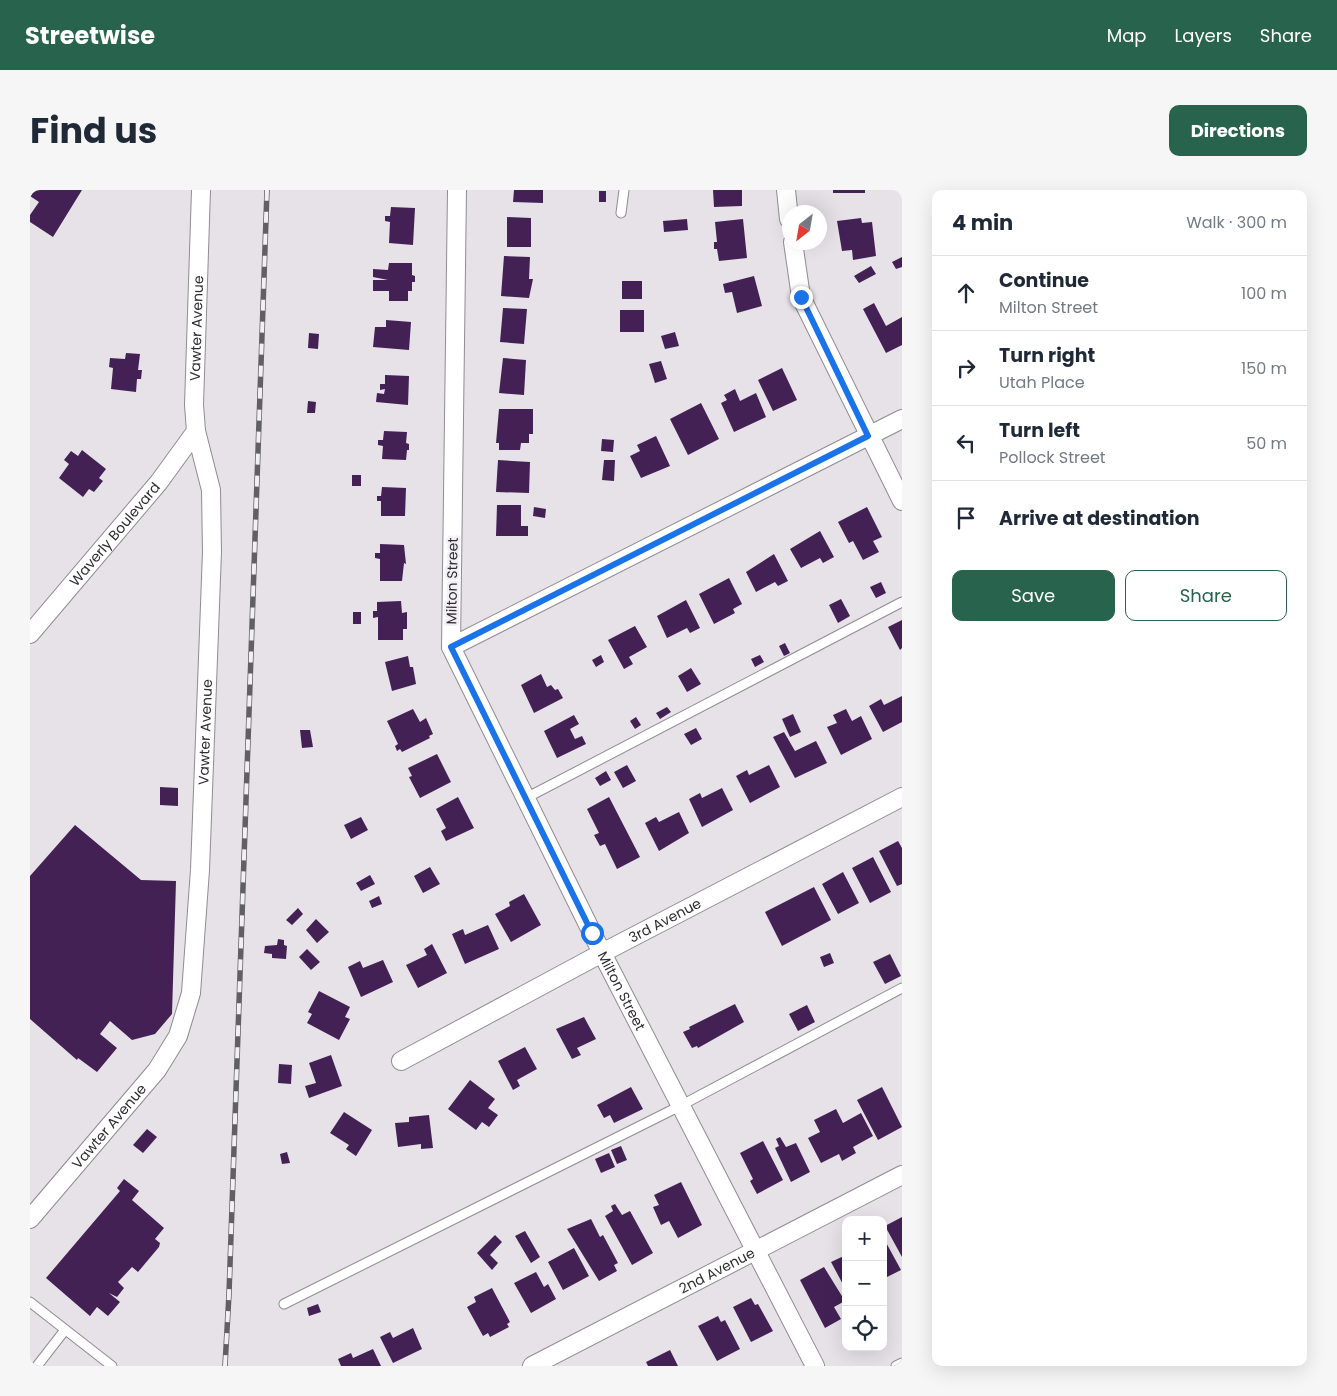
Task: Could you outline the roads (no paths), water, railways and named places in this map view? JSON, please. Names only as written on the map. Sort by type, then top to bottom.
[{"type":"street","name":"Vawter Avenue","points":[[30,1219],[158,1070],[178,1036],[191,993],[200,870],[212,552],[211,490],[196,431],[194,405],[201,190]]},
{"type":"street","name":"Milton Street","points":[[458,190],[451,647],[602,953],[815,1366]]},
{"type":"street","points":[[786,190],[788,205]]},
{"type":"street","points":[[794,250],[801,297],[868,436],[902,501]]},
{"type":"street","points":[[451,647],[902,419]]},
{"type":"street","name":"Waverly Boulevard","points":[[30,634],[159,482],[196,431]]},
{"type":"street","name":"3rd Avenue","points":[[401,1061],[602,953],[902,797]]},
{"type":"street","name":"2nd Avenue","points":[[532,1366],[902,1175]]},
{"type":"lane","points":[[621,213],[624,190]]},
{"type":"lane","points":[[526,798],[902,602]]},
{"type":"lane","points":[[284,1304],[680,1106],[902,988]]},
{"type":"lane","points":[[30,1302],[112,1366]]},
{"type":"lane","points":[[38,1366],[65,1330]]},
{"type":"lane","points":[[896,1366],[902,1363]]},
{"type":"railway","points":[[225,1366],[267,190]]}]
